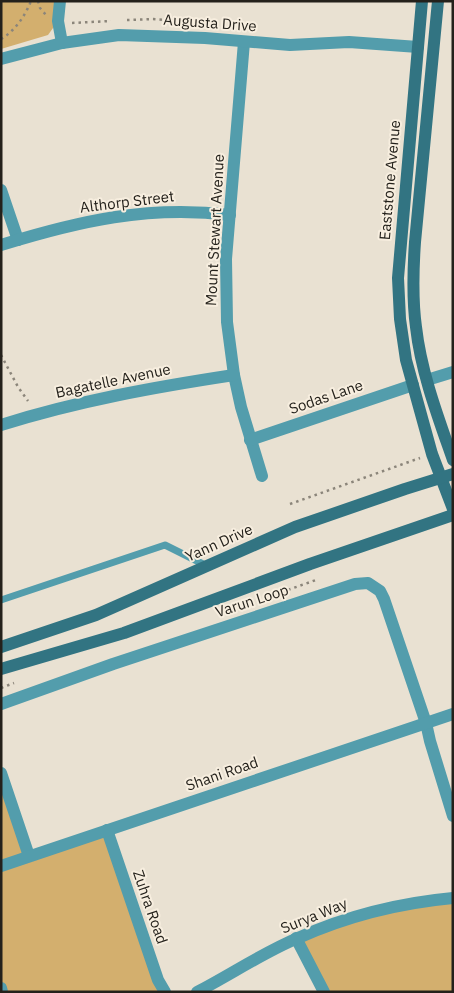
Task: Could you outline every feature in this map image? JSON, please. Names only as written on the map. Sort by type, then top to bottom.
[{"type":"street","points":[[60,1],[58,21],[62,43]]},
{"type":"street","name":"Eaststone Avenue","points":[[422,1],[398,278],[400,319],[406,360],[432,454],[447,476],[453,509]]},
{"type":"street","points":[[438,1],[413,273],[416,327],[427,380],[453,460]]},
{"type":"street","name":"Augusta Drive","points":[[1,59],[62,43],[119,35],[187,37],[290,45],[349,42],[418,47]]},
{"type":"street","name":"Mount Stewart Avenue","points":[[244,42],[230,215],[226,291],[227,322],[234,375],[250,440],[262,476]]},
{"type":"street","points":[[418,47],[433,49]]},
{"type":"street","points":[[1,190],[18,240]]},
{"type":"street","name":"Althorp Street","points":[[1,245],[104,218],[183,211],[230,215]]},
{"type":"street","points":[[427,380],[453,372]]},
{"type":"street","name":"Bagatelle Avenue","points":[[1,425],[99,399],[234,375]]},
{"type":"street","name":"Sodas Lane","points":[[250,440],[413,385]]},
{"type":"street","name":"Yann Drive","points":[[1,647],[96,616],[295,527],[447,476]]},
{"type":"street","points":[[1,670],[124,634],[310,564],[453,515]]},
{"type":"street","name":"Varun Loop","points":[[1,704],[113,664],[362,582],[372,585],[380,591],[384,599],[426,723],[453,816]]},
{"type":"street","name":"Shani Road","points":[[1,866],[453,714]]},
{"type":"street","points":[[1,773],[29,856]]},
{"type":"street","name":"Zuhra Road","points":[[107,830],[158,980],[165,992]]},
{"type":"street","name":"Surya Way","points":[[197,992],[296,938],[357,915],[427,900],[453,898]]},
{"type":"street","points":[[296,938],[324,992]]},
{"type":"street","points":[[1,988],[2,992]]},
{"type":"lane","points":[[1,600],[165,545],[207,566]]},
{"type":"path","points":[[1,40],[15,28],[25,15],[31,1]]},
{"type":"path","points":[[1,355],[18,387],[28,401]]},
{"type":"path","points":[[290,504],[432,454]]},
{"type":"shaded area","points":[[1,1],[55,1],[53,28],[48,35],[1,49]]},
{"type":"shaded area","points":[[1,773],[29,856],[107,830],[165,992],[2,992]]},
{"type":"shaded area","points":[[453,898],[453,992],[324,992],[296,938],[328,925]]}]
